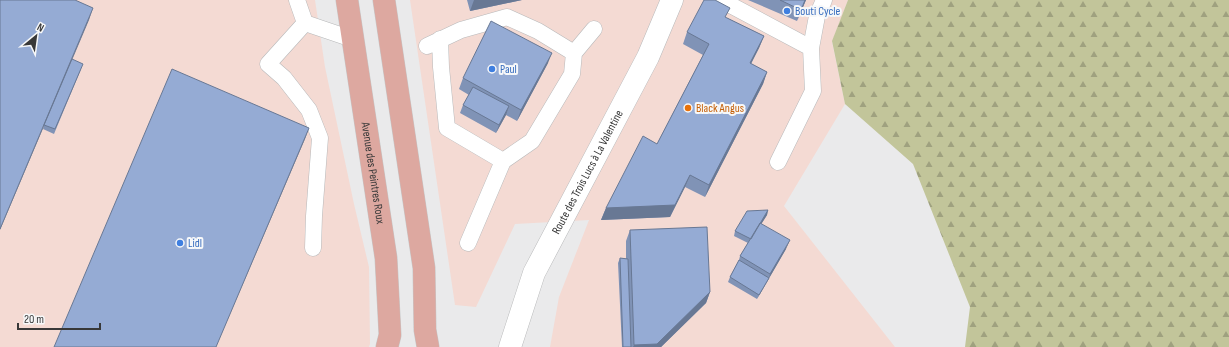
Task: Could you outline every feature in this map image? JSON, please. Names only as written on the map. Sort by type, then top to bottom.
[{"type":"main road","name":"Avenue des Peintres Roux","points":[[347,0],[386,258],[390,335],[387,347]]},
{"type":"main road","points":[[384,0],[424,268],[425,330],[428,347]]},
{"type":"street","name":"Route des Trois Lucs à La Valentine","points":[[510,347],[534,273],[648,57],[672,0]]},
{"type":"lane","points":[[297,0],[306,23],[352,40]]},
{"type":"lane","points":[[721,0],[811,48]]},
{"type":"lane","points":[[778,162],[814,91],[811,48],[817,16],[824,0]]},
{"type":"lane","points":[[503,161],[447,128],[441,67],[434,42],[461,30],[507,17],[538,31],[574,53]]},
{"type":"lane","points":[[306,23],[268,64],[284,78],[309,110],[320,138],[313,248]]},
{"type":"lane","points":[[468,244],[503,161],[532,141],[572,74],[574,53],[594,29]]},
{"type":"shaded area","points":[[0,0],[315,0],[325,67],[369,267],[369,347],[0,347]]},
{"type":"shaded area","points":[[410,0],[848,0],[832,42],[845,104],[784,206],[895,347],[550,347],[559,297],[589,220],[515,224],[476,307],[455,305]]},
{"type":"green space","points":[[848,0],[1229,0],[1229,347],[965,347],[970,307],[913,164],[845,104],[832,41]]},
{"type":"building","points":[[0,0],[75,0],[93,8],[0,229]]},
{"type":"building","points":[[704,0],[715,0],[730,8],[725,17],[764,36],[750,63],[767,72],[709,185],[690,175],[675,205],[606,208],[643,136],[657,144],[709,44],[687,32]]},
{"type":"building","points":[[780,0],[805,0],[801,10]]},
{"type":"building","points":[[491,21],[552,53],[521,110],[463,78]]},
{"type":"building","points":[[72,59],[83,64],[55,129],[44,125]]},
{"type":"building","name":"Lidl","points":[[172,69],[309,128],[216,347],[54,347]]},
{"type":"building","points":[[473,87],[509,106],[499,125],[463,105]]},
{"type":"building","points":[[768,210],[751,239],[735,231],[747,211]]},
{"type":"building","points":[[760,223],[790,240],[770,274],[740,256]]},
{"type":"building","points":[[707,227],[710,292],[657,344],[634,345],[630,230]]},
{"type":"building","points":[[620,258],[628,259],[631,347],[623,347]]},
{"type":"building","points":[[739,260],[769,278],[759,295],[730,277]]},
{"type":"place","name":"Bouti Cycle","points":[[787,11]]},
{"type":"place","name":"Paul","points":[[492,69]]},
{"type":"place","name":"Black Angus","points":[[688,108]]},
{"type":"place","name":"Lidl","points":[[180,243]]}]
